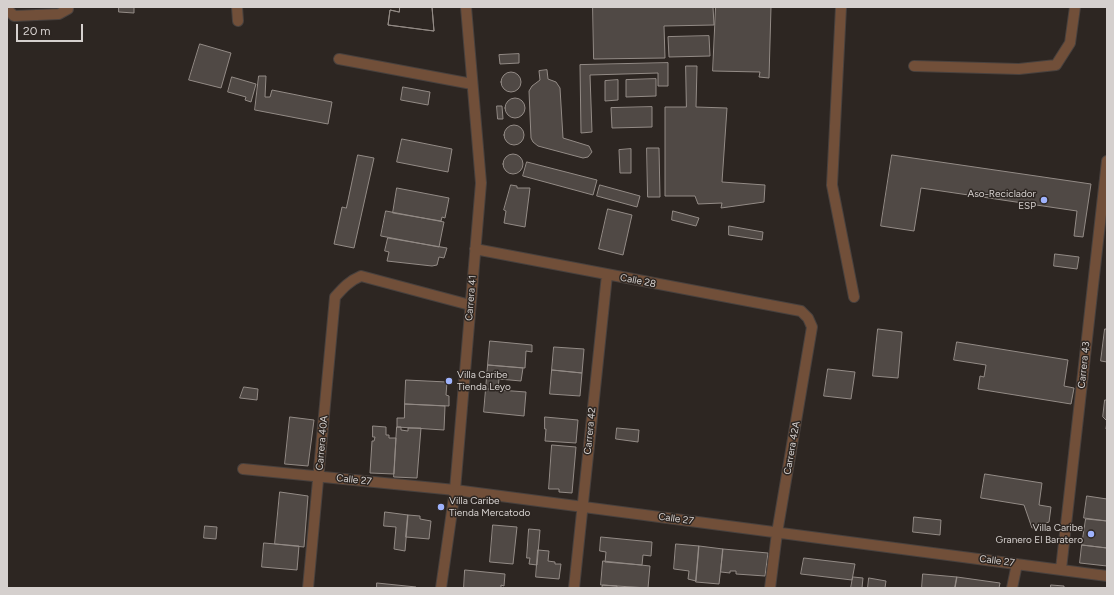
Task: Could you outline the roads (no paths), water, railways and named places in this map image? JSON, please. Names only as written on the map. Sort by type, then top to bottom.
[{"type":"street","points":[[7,9],[14,16],[60,14],[68,9],[68,7]]},
{"type":"street","points":[[237,7],[238,20]]},
{"type":"street","name":"Carrera 41","points":[[441,588],[455,490],[481,182],[466,7]]},
{"type":"street","points":[[841,7],[832,185],[854,297]]},
{"type":"street","points":[[914,66],[1019,69],[1056,66],[1070,43],[1075,7]]},
{"type":"street","points":[[339,59],[472,84]]},
{"type":"street","name":"Carrera 43","points":[[1060,569],[1107,160]]},
{"type":"street","name":"Calle 28","points":[[475,249],[801,311]]},
{"type":"street","name":"Carrera 42","points":[[574,588],[607,275]]},
{"type":"street","name":"Carrera 40A","points":[[308,588],[335,297],[352,279],[361,276],[470,305]]},
{"type":"street","name":"Carrera 42A","points":[[770,588],[777,533],[812,328],[808,318],[801,311]]},
{"type":"street","name":"Calle 27","points":[[243,469],[455,490],[1107,576]]},
{"type":"street","points":[[1012,588],[1017,564]]},
{"type":"place","name":"Aso-Reciclador ESP","points":[[1044,200]]},
{"type":"place","name":"Villa Caribe Tienda Leyo","points":[[449,381]]},
{"type":"place","name":"Villa Caribe Tienda Mercatodo","points":[[441,507]]},
{"type":"place","name":"Villa Caribe Granero El Baratero","points":[[1091,534]]}]
